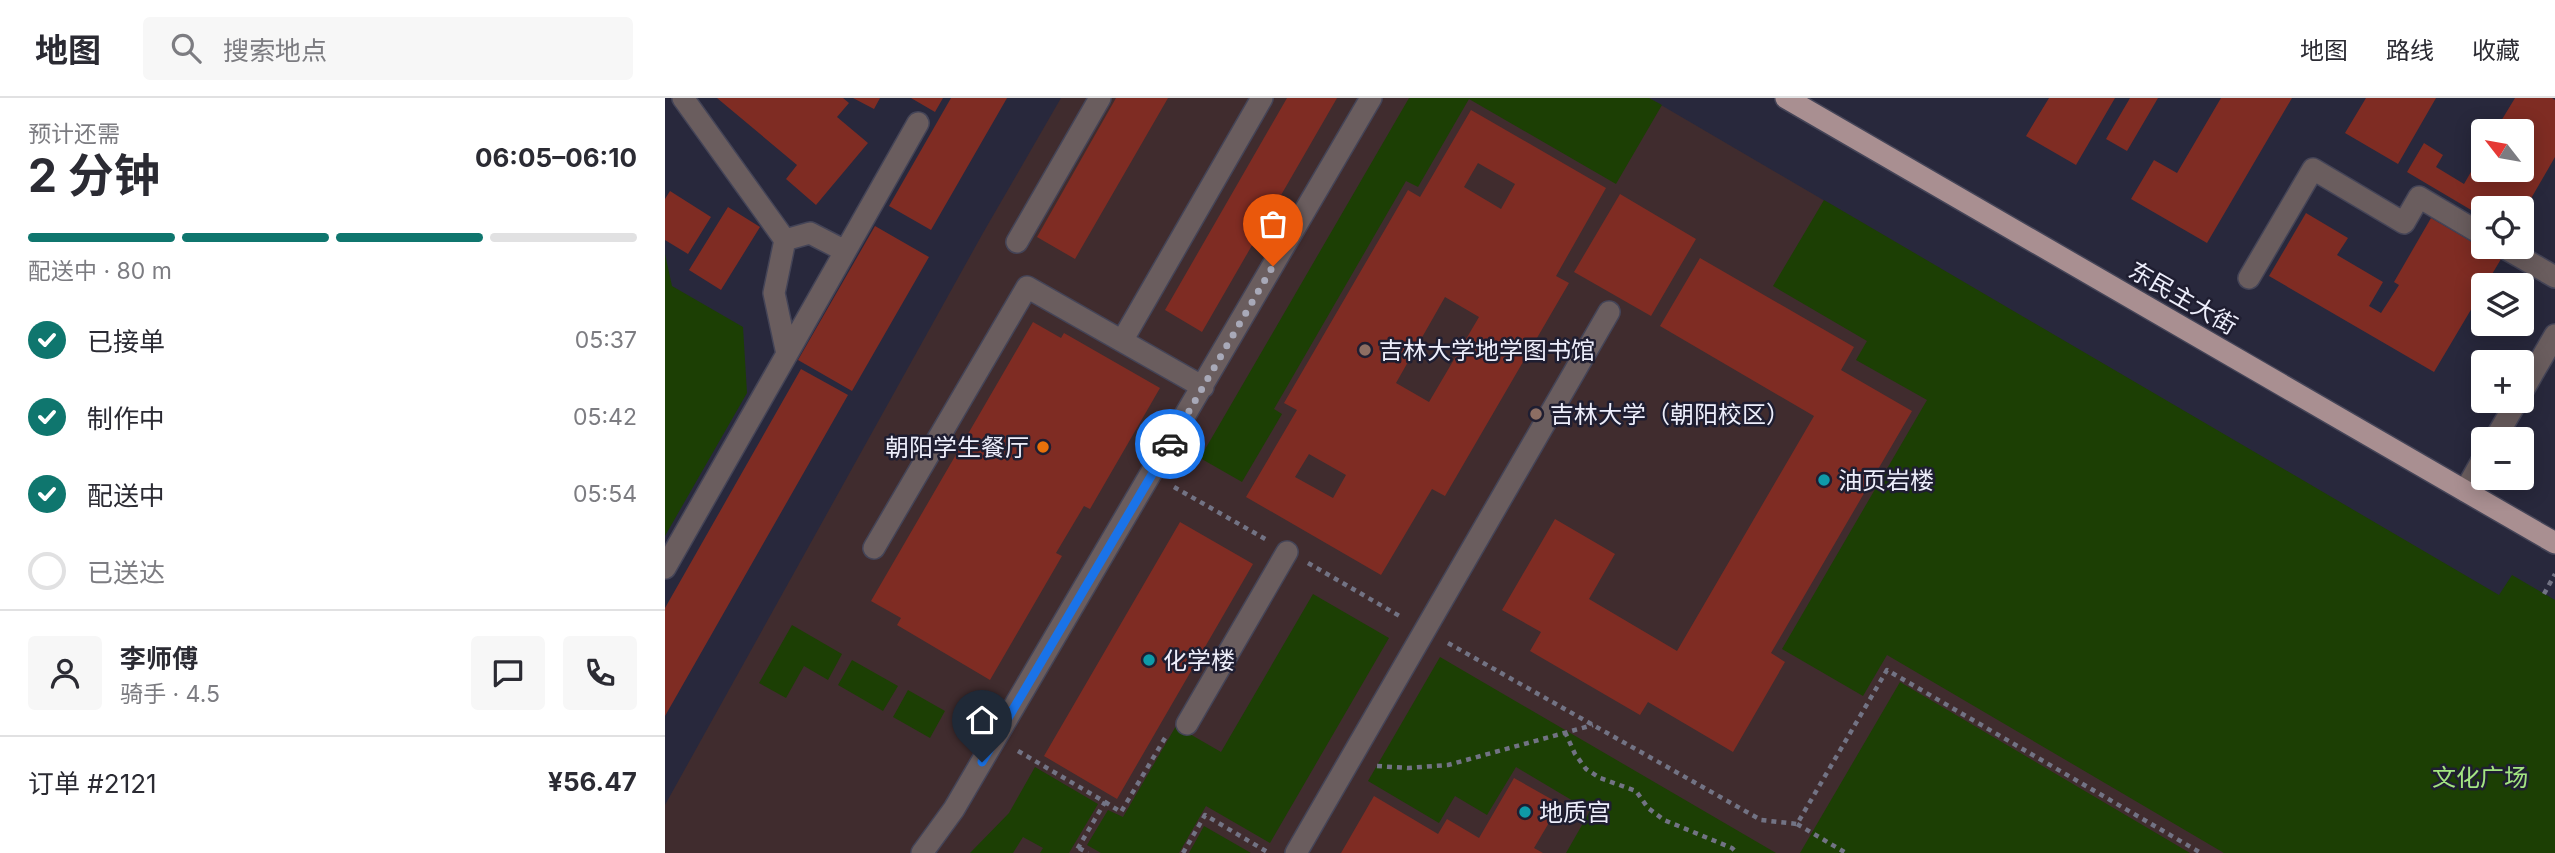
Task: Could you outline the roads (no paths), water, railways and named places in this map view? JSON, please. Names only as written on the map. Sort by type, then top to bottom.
[{"type":"main road","name":"东民主大街","points":[[1786,98],[2555,543]]},
{"type":"street","points":[[683,98],[785,240],[774,293],[787,354]]},
{"type":"street","points":[[1017,242],[1100,98]]},
{"type":"street","points":[[1122,341],[1262,98]]},
{"type":"street","points":[[922,853],[950,816],[1371,98]]},
{"type":"street","points":[[665,568],[918,123]]},
{"type":"street","points":[[2249,278],[2313,169],[2404,223],[2419,197],[2471,228]]},
{"type":"street","points":[[785,240],[810,233],[845,251]]},
{"type":"street","points":[[2524,259],[2555,277]]},
{"type":"street","points":[[874,548],[1027,287],[1203,387]]},
{"type":"street","points":[[1296,853],[1609,312]]},
{"type":"street","points":[[2534,371],[2555,335]]},
{"type":"street","points":[[2465,491],[2471,480]]},
{"type":"street","points":[[1187,724],[1287,552]]},
{"type":"place","name":"吉林大学地学图书馆","points":[[1365,350]]},
{"type":"place","name":"吉林大学（朝阳校区）","points":[[1536,414]]},
{"type":"place","name":"朝阳学生餐厅","points":[[1043,447]]},
{"type":"place","name":"油页岩楼","points":[[1824,480]]},
{"type":"place","name":"化学楼","points":[[1149,660]]},
{"type":"place","name":"地质宫","points":[[1525,812]]},
{"type":"park label","name":"文化广场","points":[[2480,777]]}]
